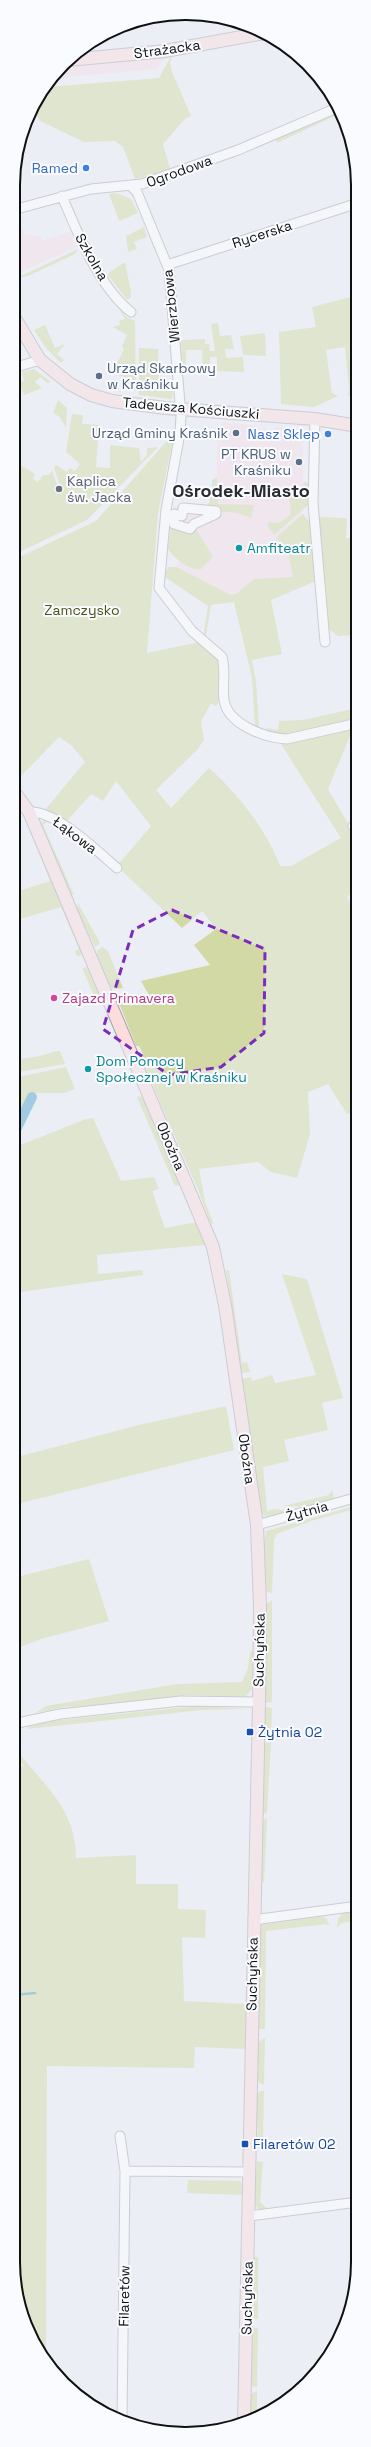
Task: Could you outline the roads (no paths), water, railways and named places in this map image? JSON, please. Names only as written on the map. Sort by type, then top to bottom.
[{"type":"street","name":"Strażacka","points":[[79,59],[165,51],[252,34]]},
{"type":"street","name":"Ogrodowa","points":[[20,208],[62,196],[106,187],[132,187],[273,136],[333,110]]},
{"type":"street","name":"Wierzbowa","points":[[132,187],[137,192],[167,265],[180,410],[180,433],[166,510],[159,588],[192,631],[222,657],[225,702],[230,712],[241,723],[276,738],[287,739],[351,724]]},
{"type":"street","name":"Szkolna","points":[[62,196],[85,249],[113,292],[131,312]]},
{"type":"street","name":"Rycerska","points":[[167,265],[351,205]]},
{"type":"street","name":"Tadeusza Kościuszki","points":[[20,327],[40,360],[65,380],[91,395],[130,404],[180,410],[316,419],[351,425]]},
{"type":"street","points":[[20,366],[40,360]]},
{"type":"street","points":[[316,419],[313,503],[326,642]]},
{"type":"street","name":"Oboźna","points":[[20,800],[29,812],[213,1247],[225,1305],[257,1525]]},
{"type":"street","name":"Łąkowa","points":[[29,812],[36,812],[52,817],[116,868]]},
{"type":"street","name":"Żytnia","points":[[257,1525],[351,1500]]},
{"type":"street","name":"Suchyńska","points":[[244,2416],[249,2216],[248,2172],[253,1920],[259,1702],[260,1599],[257,1525]]},
{"type":"street","points":[[20,1723],[60,1714],[181,1701],[259,1702]]},
{"type":"street","points":[[253,1920],[351,1907]]},
{"type":"street","name":"Filaretów","points":[[120,2136],[125,2171],[122,2414]]},
{"type":"street","points":[[125,2171],[248,2172]]},
{"type":"street","points":[[249,2216],[351,2203]]},
{"type":"waterway","points":[[20,1122],[32,1097]]},
{"type":"waterway","points":[[20,1994],[35,1993]]},
{"type":"place","name":"Ramed","points":[[86,168]]},
{"type":"place","name":"Urząd Skarbowy w Kraśniku","points":[[99,376]]},
{"type":"place","name":"Urząd Gminy Kraśnik","points":[[236,433]]},
{"type":"place","name":"Nasz Sklep","points":[[328,434]]},
{"type":"place","name":"PT KRUS w Kraśniku","points":[[299,462]]},
{"type":"place","name":"Kaplica św. Jacka","points":[[59,489]]},
{"type":"place","name":"Amfiteatr","points":[[239,548]]},
{"type":"place","name":"Zajazd Primavera","points":[[54,998]]},
{"type":"place","name":"Dom Pomocy Społecznej w Kraśniku","points":[[88,1069]]},
{"type":"place","name":"Żytnia 02","points":[[250,1732]]},
{"type":"place","name":"Filaretów 02","points":[[245,2144]]},
{"type":"district","name":"Ośrodek-Miasto","points":[[241,490]]},
{"type":"park label","name":"Zamczysko","points":[[82,610]]}]
